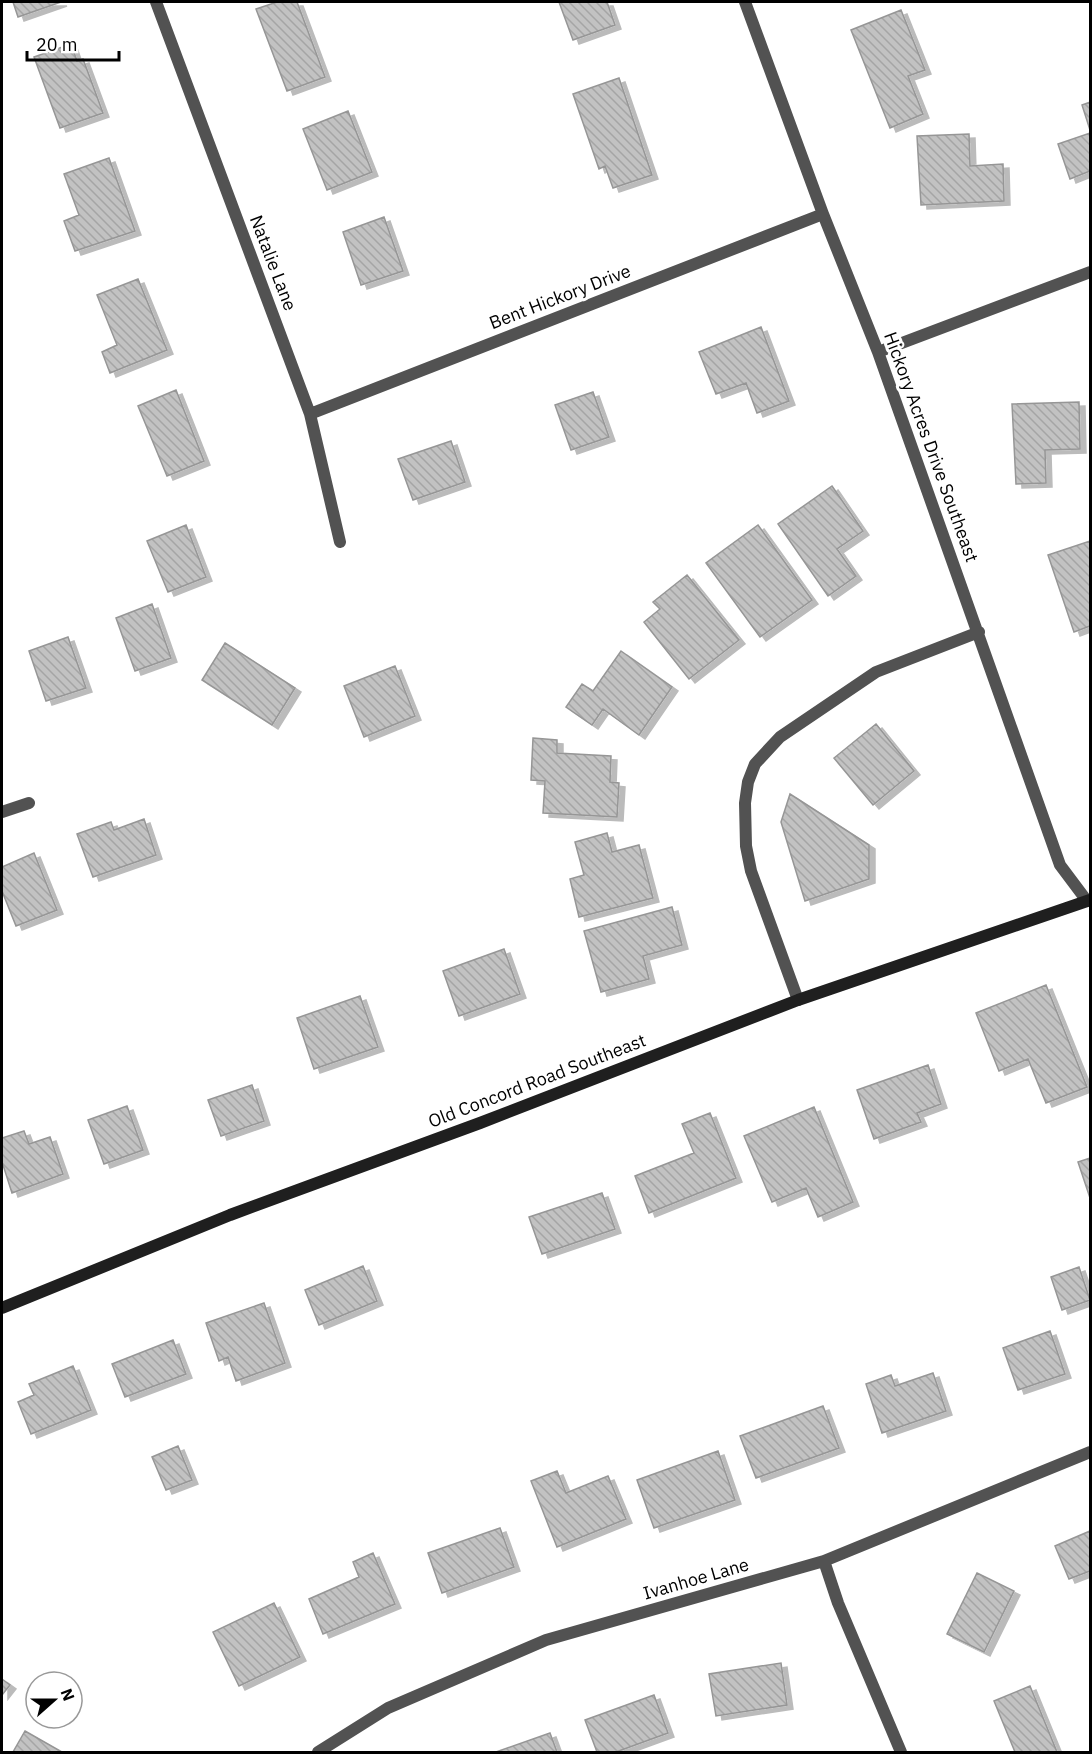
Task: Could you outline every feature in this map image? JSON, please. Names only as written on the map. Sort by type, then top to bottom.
[{"type":"street","name":"Natalie Lane","points":[[156,2],[310,414],[340,542]]},
{"type":"street","name":"Hickory Acres Drive Southeast","points":[[745,2],[823,214],[878,352],[1060,865],[1089,902]]},
{"type":"street","name":"Bent Hickory Drive","points":[[310,414],[823,214]]},
{"type":"street","points":[[878,352],[1090,272]]},
{"type":"street","points":[[798,1000],[751,871],[746,846],[745,803],[748,782],[755,764],[780,737],[876,672],[978,632]]},
{"type":"street","points":[[2,812],[30,803]]},
{"type":"street","name":"Old Concord Road Southeast","points":[[2,1308],[230,1215],[480,1123],[798,1000],[1089,902]]},
{"type":"street","name":"Ivanhoe Lane","points":[[318,1752],[388,1707],[546,1641],[824,1561],[1090,1452]]},
{"type":"street","points":[[824,1561],[838,1603],[901,1752]]},
{"type":"building","points":[[13,2],[61,2],[18,17]]},
{"type":"building","points":[[277,2],[297,2],[325,77],[287,91],[256,9]]},
{"type":"building","points":[[559,2],[607,2],[615,25],[573,40]]},
{"type":"building","points":[[901,10],[925,70],[908,76],[923,114],[890,128],[851,30]]},
{"type":"building","points":[[71,44],[77,61],[83,59],[103,113],[60,128],[34,57]]},
{"type":"building","points":[[619,78],[652,175],[613,188],[605,166],[599,169],[573,94]]},
{"type":"building","points":[[1090,102],[1090,130],[1082,105]]},
{"type":"building","points":[[348,111],[372,172],[327,190],[303,129]]},
{"type":"building","points":[[1090,133],[1090,171],[1070,179],[1058,144]]},
{"type":"building","points":[[969,134],[970,166],[1003,164],[1004,201],[921,205],[917,136]]},
{"type":"building","points":[[109,158],[135,231],[75,251],[64,221],[79,215],[64,174]]},
{"type":"building","points":[[384,217],[403,271],[361,285],[343,232]]},
{"type":"building","points":[[138,279],[167,350],[110,373],[102,352],[117,345],[97,295]]},
{"type":"building","points":[[761,327],[789,401],[757,413],[746,383],[716,394],[699,352]]},
{"type":"building","points":[[176,390],[204,461],[167,476],[138,406]]},
{"type":"building","points":[[593,392],[609,437],[571,450],[555,405]]},
{"type":"building","points":[[1079,402],[1080,449],[1045,450],[1046,483],[1016,484],[1012,404]]},
{"type":"building","points":[[451,441],[465,482],[413,500],[398,459]]},
{"type":"building","points":[[832,486],[863,531],[837,549],[856,576],[828,596],[778,524]]},
{"type":"building","points":[[186,525],[206,577],[168,592],[147,541]]},
{"type":"building","points":[[758,525],[812,600],[760,637],[706,563]]},
{"type":"building","points":[[1090,541],[1090,626],[1074,632],[1048,555]]},
{"type":"building","points":[[687,575],[739,640],[689,679],[644,622],[660,609],[653,602]]},
{"type":"building","points":[[152,604],[171,658],[135,671],[116,618]]},
{"type":"building","points":[[68,637],[86,688],[46,701],[29,651]]},
{"type":"building","points":[[225,643],[295,688],[272,725],[202,680]]},
{"type":"building","points":[[621,651],[672,687],[639,735],[603,709],[592,725],[566,707],[582,684],[593,691]]},
{"type":"building","points":[[395,666],[415,716],[364,737],[344,686]]},
{"type":"building","points":[[876,724],[914,771],[873,805],[834,758]]},
{"type":"building","points":[[533,738],[557,740],[557,753],[611,756],[610,782],[619,783],[617,817],[543,813],[545,781],[531,780]]},
{"type":"building","points":[[790,794],[869,845],[869,879],[805,901],[781,822]]},
{"type":"building","points":[[144,819],[156,855],[93,877],[77,834],[111,822],[114,830]]},
{"type":"building","points":[[607,833],[612,852],[639,845],[653,898],[579,917],[570,879],[584,875],[575,842]]},
{"type":"building","points":[[34,853],[57,910],[16,926],[2,891],[2,867]]},
{"type":"building","points":[[672,907],[682,945],[643,956],[649,979],[601,992],[584,931]]},
{"type":"building","points":[[504,949],[520,994],[459,1016],[443,971]]},
{"type":"building","points":[[1046,985],[1087,1087],[1046,1103],[1028,1059],[999,1071],[976,1013]]},
{"type":"building","points":[[360,996],[378,1047],[314,1069],[297,1018]]},
{"type":"building","points":[[928,1065],[941,1104],[917,1113],[921,1122],[874,1139],[857,1090]]},
{"type":"building","points":[[252,1085],[264,1121],[221,1136],[208,1100]]},
{"type":"building","points":[[127,1106],[143,1150],[104,1164],[88,1120]]},
{"type":"building","points":[[814,1107],[853,1202],[818,1217],[806,1188],[772,1202],[744,1136]]},
{"type":"building","points":[[710,1113],[736,1178],[649,1213],[635,1176],[694,1153],[682,1124]]},
{"type":"building","points":[[24,1131],[29,1144],[50,1137],[63,1174],[12,1193],[2,1162],[2,1138]]},
{"type":"building","points":[[1090,1158],[1090,1198],[1078,1162]]},
{"type":"building","points":[[602,1193],[615,1229],[542,1254],[529,1217]]},
{"type":"building","points":[[363,1266],[377,1301],[319,1325],[305,1290]]},
{"type":"building","points":[[1079,1267],[1090,1300],[1062,1310],[1051,1277]]},
{"type":"building","points":[[264,1303],[285,1363],[236,1381],[228,1357],[219,1361],[206,1323]]},
{"type":"building","points":[[1050,1331],[1065,1374],[1018,1390],[1003,1348]]},
{"type":"building","points":[[173,1340],[186,1374],[125,1397],[112,1364]]},
{"type":"building","points":[[73,1366],[91,1410],[31,1434],[18,1402],[34,1395],[29,1384]]},
{"type":"building","points":[[933,1373],[946,1411],[882,1433],[866,1384],[891,1375],[895,1386]]},
{"type":"building","points":[[823,1406],[839,1448],[756,1478],[740,1436]]},
{"type":"building","points":[[178,1446],[192,1480],[166,1490],[152,1457]]},
{"type":"building","points":[[718,1451],[735,1500],[654,1528],[637,1480]]},
{"type":"building","points":[[557,1471],[566,1493],[608,1476],[626,1519],[557,1547],[531,1481]]},
{"type":"building","points":[[500,1528],[514,1567],[442,1593],[428,1553]]},
{"type":"building","points":[[1090,1531],[1090,1571],[1069,1579],[1055,1546]]},
{"type":"building","points":[[373,1553],[395,1604],[323,1634],[309,1599],[359,1577],[353,1562]]},
{"type":"building","points":[[977,1573],[1014,1591],[984,1652],[947,1634]]},
{"type":"building","points":[[274,1603],[300,1657],[239,1686],[213,1632]]},
{"type":"building","points":[[781,1663],[787,1705],[716,1716],[709,1674]]},
{"type":"building","points":[[2,1679],[10,1685],[2,1695]]},
{"type":"building","points":[[1030,1686],[1057,1752],[1015,1752],[994,1701]]},
{"type":"building","points":[[654,1695],[668,1733],[616,1752],[597,1752],[585,1720]]},
{"type":"building","points":[[25,1731],[62,1752],[13,1752]]},
{"type":"building","points":[[550,1733],[557,1752],[496,1752]]}]
